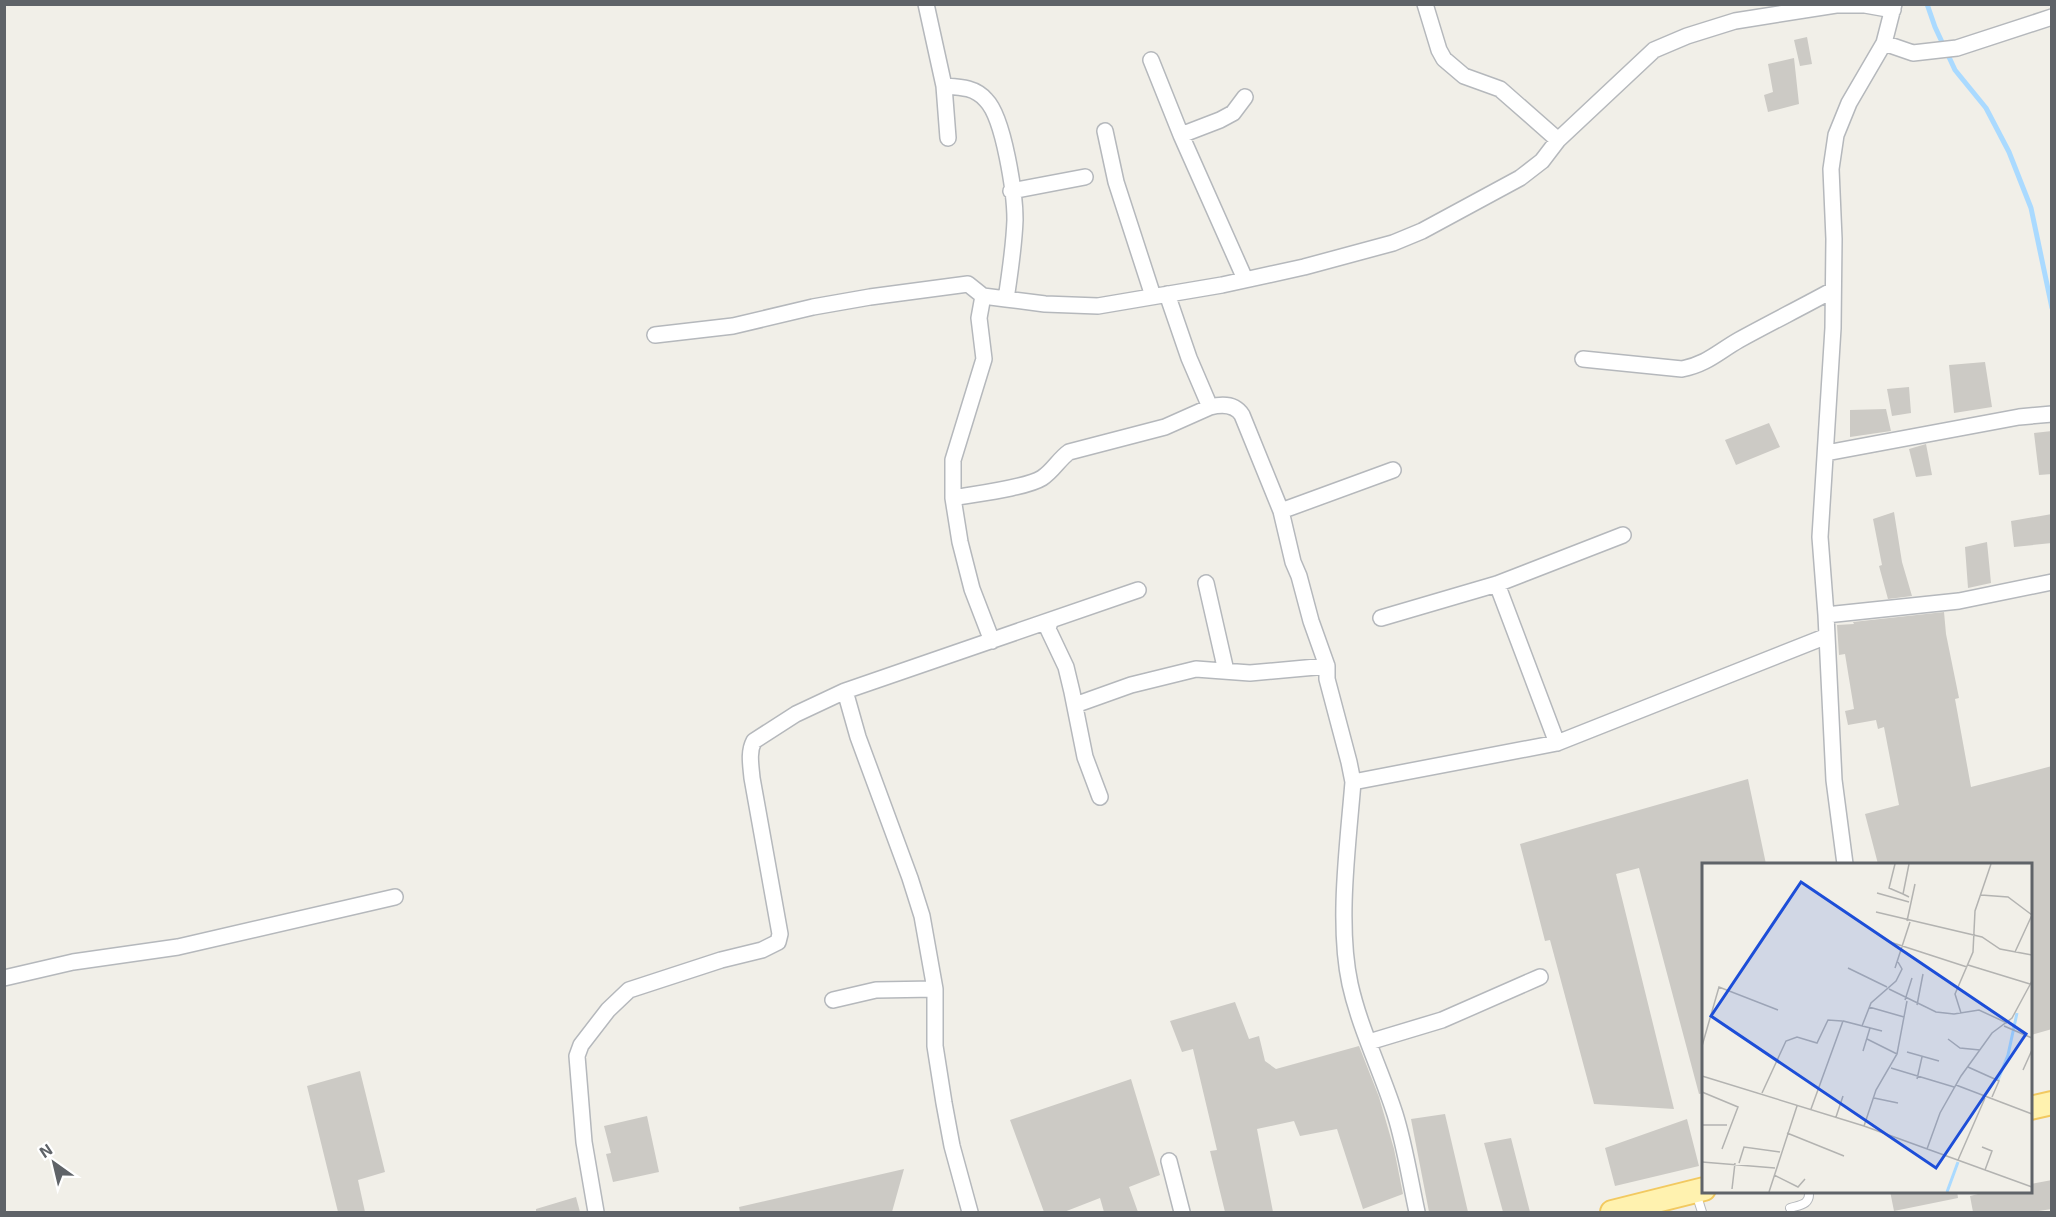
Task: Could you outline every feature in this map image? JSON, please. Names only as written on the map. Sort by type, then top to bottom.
[{"type":"main road","points":[[2032,1108],[2052,1103]]},
{"type":"main road","points":[[1612,1212],[1701,1198]]},
{"type":"street","points":[[926,4],[944,86],[948,138]]},
{"type":"street","points":[[1425,4],[1444,59],[1464,76],[1500,89],[1558,140]]},
{"type":"street","points":[[655,335],[733,326],[813,307],[938,287],[968,284],[983,296],[1045,304],[1098,306],[1305,267],[1368,250],[1422,231],[1520,178],[1542,161],[1558,140],[1654,50],[1687,36],[1735,21],[1836,4],[1893,8],[1884,43],[1849,103],[1836,135],[1831,169],[1833,290],[1820,537],[1827,615],[1834,780],[1845,863]]},
{"type":"street","points":[[1884,43],[1913,53],[1957,48],[2052,17]]},
{"type":"street","points":[[1151,60],[1181,135],[1245,279]]},
{"type":"street","points":[[944,86],[969,88],[986,99],[996,115],[1004,142],[1015,219],[1006,298]]},
{"type":"street","points":[[1181,135],[1233,113],[1245,97]]},
{"type":"street","points":[[1105,131],[1116,182],[1160,295],[1210,407]]},
{"type":"street","points":[[1011,191],[1085,177]]},
{"type":"street","points":[[1583,359],[1682,369],[1695,366],[1705,363],[1740,340],[1833,290]]},
{"type":"street","points":[[983,296],[979,318],[984,359],[954,460],[953,498],[960,542],[972,589],[992,641]]},
{"type":"street","points":[[953,498],[1036,481],[1055,467],[1069,452],[1165,427],[1210,407],[1220,405],[1238,409],[1281,511],[1293,562],[1327,666],[1327,679],[1349,762],[1353,783],[1344,921],[1350,984],[1395,1114],[1418,1212]]},
{"type":"street","points":[[1826,453],[2019,417],[2052,414]]},
{"type":"street","points":[[1281,511],[1393,470]]},
{"type":"street","points":[[1381,618],[1497,584],[1623,535]]},
{"type":"street","points":[[1827,615],[1959,601],[2052,582]]},
{"type":"street","points":[[1206,583],[1226,671]]},
{"type":"street","points":[[1497,584],[1557,743]]},
{"type":"street","points":[[596,1212],[584,1142],[577,1056],[581,1045],[608,1010],[629,990],[721,960],[762,950],[778,942],[780,934],[752,778],[750,760],[751,745],[754,741],[796,714],[845,691],[1138,590]]},
{"type":"street","points":[[1050,622],[1048,629],[1066,667],[1085,757],[1101,797]]},
{"type":"street","points":[[1353,783],[1557,743],[1827,636]]},
{"type":"street","points":[[1075,705],[1131,686],[1196,669],[1250,673],[1327,666]]},
{"type":"street","points":[[845,691],[858,737],[922,916],[935,989],[936,1046],[942,1094],[952,1146],[970,1212]]},
{"type":"street","points":[[4,978],[72,962],[178,947],[395,897]]},
{"type":"street","points":[[1369,1042],[1442,1020],[1540,977]]},
{"type":"street","points":[[833,1000],[876,990],[935,989]]},
{"type":"street","points":[[1169,1161],[1182,1212]]},
{"type":"lane","points":[[1790,1208],[1808,1201],[1809,1193]]},
{"type":"building","points":[[1807,37],[1812,64],[1800,66],[1794,40]]},
{"type":"building","points":[[1794,58],[1799,104],[1768,112],[1764,95],[1773,92],[1768,64]]},
{"type":"building","points":[[1985,362],[1992,407],[1954,413],[1949,365]]},
{"type":"building","points":[[1909,387],[1911,413],[1892,416],[1887,389]]},
{"type":"building","points":[[1886,409],[1891,431],[1850,437],[1850,410]]},
{"type":"building","points":[[1769,423],[1780,447],[1736,465],[1725,440]]},
{"type":"building","points":[[2052,431],[2052,474],[2039,475],[2034,433]]},
{"type":"building","points":[[1926,444],[1932,475],[1916,477],[1909,449]]},
{"type":"building","points":[[1894,512],[1902,562],[1912,596],[1888,599],[1879,566],[1882,565],[1873,519]]},
{"type":"building","points":[[2052,514],[2052,543],[2014,547],[2011,521]]},
{"type":"building","points":[[1987,542],[1991,583],[1968,588],[1965,547]]},
{"type":"building","points":[[1944,612],[1946,634],[1959,698],[1955,699],[1971,787],[2052,766],[2052,1029],[2032,1035],[2032,863],[1878,863],[1865,814],[1899,805],[1884,727],[1878,729],[1876,720],[1848,725],[1845,711],[1854,709],[1845,654],[1839,655],[1837,625],[1854,624],[1853,622]]},
{"type":"building","points":[[1748,779],[1766,863],[1702,863],[1702,1093],[1699,1094],[1639,868],[1616,874],[1674,1109],[1594,1104],[1550,940],[1545,941],[1520,844]]},
{"type":"building","points":[[1235,1002],[1249,1039],[1259,1036],[1265,1061],[1276,1069],[1359,1046],[1379,1097],[1394,1149],[1403,1194],[1363,1209],[1337,1129],[1300,1136],[1294,1121],[1257,1129],[1273,1212],[1225,1212],[1210,1151],[1217,1150],[1193,1049],[1182,1052],[1170,1021]]},
{"type":"building","points":[[360,1071],[385,1172],[358,1180],[365,1212],[338,1212],[307,1086]]},
{"type":"building","points":[[1131,1079],[1160,1175],[1129,1187],[1138,1212],[1104,1212],[1100,1198],[1064,1212],[1044,1212],[1010,1120]]},
{"type":"building","points":[[1445,1114],[1468,1212],[1429,1212],[1411,1119]]},
{"type":"building","points":[[647,1116],[659,1172],[613,1182],[606,1154],[611,1153],[604,1126]]},
{"type":"building","points":[[1687,1119],[1699,1166],[1615,1186],[1605,1148]]},
{"type":"building","points":[[1511,1138],[1530,1212],[1503,1212],[1484,1143]]},
{"type":"building","points":[[904,1169],[892,1212],[740,1212],[739,1207]]},
{"type":"building","points":[[2052,1180],[2052,1209],[2032,1212],[1973,1212],[1970,1196],[1982,1193],[2032,1193],[2032,1184]]},
{"type":"building","points":[[1890,1193],[1957,1193],[1958,1198],[1894,1211]]},
{"type":"building","points":[[576,1197],[580,1212],[536,1212],[536,1209]]},
{"type":"waterway","points":[[1927,4],[1955,70],[1986,108],[2009,152],[2031,208],[2052,308]]}]
